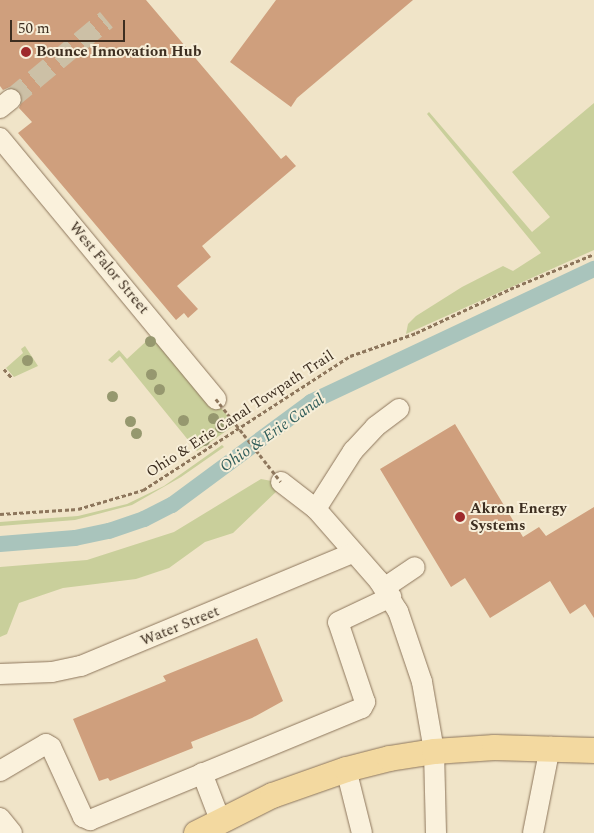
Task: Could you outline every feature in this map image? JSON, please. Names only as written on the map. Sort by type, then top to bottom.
[{"type":"main road","points":[[196,833],[272,795],[346,769],[434,751],[550,747],[594,750]]},
{"type":"street","name":"West Falor Street","points":[[0,138],[216,399]]},
{"type":"street","points":[[316,509],[353,451],[375,427],[399,409]]},
{"type":"street","points":[[281,482],[316,509],[387,593],[416,658],[434,751],[436,833]]},
{"type":"street","name":"Water Street","points":[[0,674],[52,672],[81,666],[353,553]]},
{"type":"street","points":[[0,771],[46,744],[51,747],[83,817],[90,820],[362,708],[365,702],[338,622],[387,593],[415,567]]},
{"type":"street","points":[[533,833],[550,747]]},
{"type":"street","points":[[346,769],[362,833]]},
{"type":"street","points":[[202,773],[220,820]]},
{"type":"street","points":[[0,818],[12,833]]},
{"type":"path","name":"Ohio & Erie Canal Towpath Trail","points":[[0,514],[78,509],[143,490],[350,356],[416,333],[510,288],[594,254]]},
{"type":"path","points":[[4,369],[12,378]]},
{"type":"path","points":[[216,399],[281,482]]},
{"type":"green space","points":[[594,103],[594,250],[406,334],[408,324],[416,316],[462,287],[503,266],[513,271],[541,253],[427,114],[429,112],[532,232],[550,217],[512,172]]},
{"type":"green space","points":[[152,336],[180,371],[200,382],[235,425],[197,451],[120,356],[112,363],[108,360],[119,350],[127,359]]},
{"type":"green space","points":[[25,346],[38,366],[14,377],[6,368],[23,353],[21,349]]},
{"type":"green space","points":[[222,445],[224,447],[181,477],[132,505],[75,520],[0,526],[0,522],[78,516],[127,504],[164,486]]},
{"type":"green space","points":[[261,479],[277,482],[279,489],[233,533],[205,542],[169,568],[136,579],[63,588],[19,603],[7,634],[0,637],[0,567],[87,560],[174,532]]},
{"type":"building","points":[[0,0],[146,0],[281,159],[286,155],[296,166],[202,246],[211,257],[177,286],[198,309],[188,318],[184,313],[176,320],[18,133],[32,122],[19,108],[23,98],[20,91],[10,87],[3,90],[0,86]]},
{"type":"building","points":[[276,0],[413,0],[297,98],[291,107],[230,62]]},
{"type":"building","name":"Akron Energy Systems","points":[[455,424],[523,537],[539,527],[546,536],[594,507],[594,618],[585,604],[570,614],[550,581],[490,618],[465,578],[451,587],[380,469]]},
{"type":"building","points":[[257,638],[283,701],[252,718],[191,742],[193,748],[110,781],[108,778],[99,781],[73,719],[166,681],[163,676]]},
{"type":"waterway","name":"Ohio & Erie Canal","points":[[0,544],[75,538],[109,531],[144,519],[172,505],[311,402],[594,269]]},
{"type":"tunnel","points":[[11,99],[106,20]]},
{"type":"place","name":"Bounce Innovation Hub","points":[[26,52]]},
{"type":"place","name":"Akron Energy Systems","points":[[460,517]]}]
